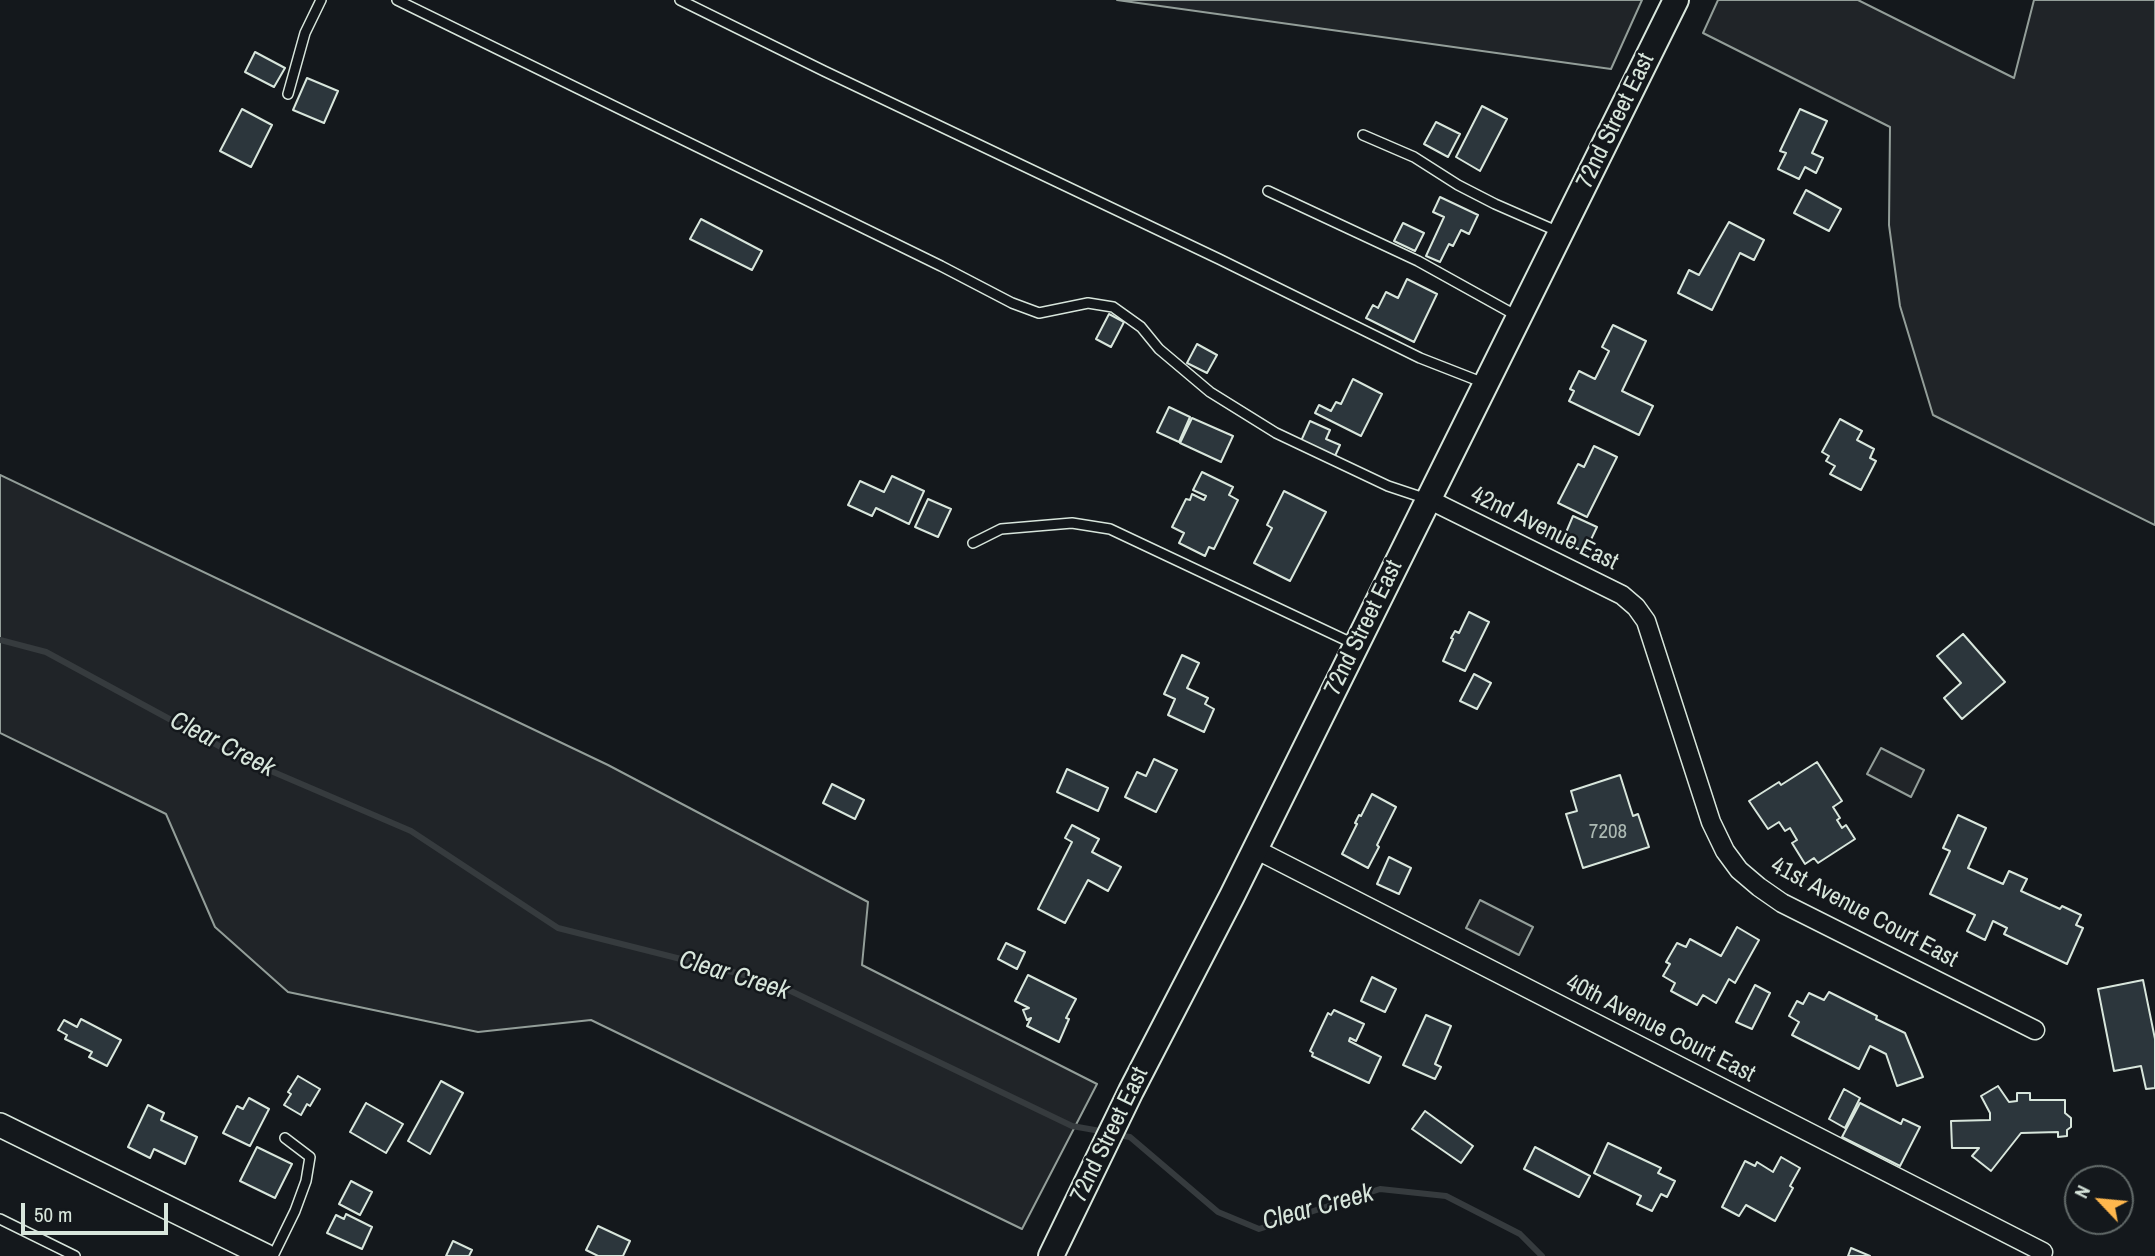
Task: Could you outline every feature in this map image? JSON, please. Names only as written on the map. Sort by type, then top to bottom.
[{"type":"main road","name":"72nd Street East","points":[[1051,1256],[1676,0]]},
{"type":"street","name":"42nd Avenue East","points":[[1428,499],[1622,595],[1636,607]]},
{"type":"street","name":"41st Avenue Court East","points":[[1636,607],[1646,621],[1711,822],[1725,851],[1740,870],[1782,903],[2035,1030]]},
{"type":"street","name":"40th Avenue Court East","points":[[1255,849],[2042,1252]]},
{"type":"street","points":[[0,1125],[266,1256]]},
{"type":"lane","points":[[288,94],[306,33],[321,0]]},
{"type":"lane","points":[[397,0],[1012,303],[1039,313],[1088,303],[1113,307],[1141,327],[1159,349],[1210,392],[1276,433],[1376,481],[1428,499]]},
{"type":"lane","points":[[680,0],[1420,358],[1486,383]]},
{"type":"lane","points":[[1363,135],[1414,157],[1458,185],[1560,233]]},
{"type":"lane","points":[[1268,191],[1418,261],[1518,317]]},
{"type":"lane","points":[[974,543],[1001,528],[1072,523],[1110,529],[1356,644]]},
{"type":"lane","points":[[273,1256],[295,1211],[306,1181],[310,1157],[285,1138]]},
{"type":"lane","points":[[1,1224],[56,1252],[75,1256]]},
{"type":"shaded area","points":[[1117,0],[1642,0],[1611,69]]},
{"type":"shaded area","points":[[1718,0],[1858,0],[2014,78],[2034,0],[2155,0],[2155,525],[1933,415],[1900,306],[1889,225],[1890,127],[1703,33]]},
{"type":"shaded area","points":[[0,475],[608,765],[868,902],[862,965],[1097,1084],[1022,1229],[591,1020],[478,1032],[288,992],[215,927],[166,814],[0,733]]},
{"type":"shaded area","points":[[1881,748],[1924,770],[1911,797],[1867,774]]},
{"type":"shaded area","points":[[1480,900],[1533,927],[1519,955],[1466,928]]},
{"type":"building","points":[[255,52],[285,68],[274,87],[245,72]]},
{"type":"building","points":[[307,78],[338,91],[324,123],[293,110]]},
{"type":"building","points":[[1482,106],[1507,119],[1480,171],[1456,157]]},
{"type":"building","points":[[242,109],[272,125],[251,167],[220,151]]},
{"type":"building","points":[[1800,109],[1827,121],[1812,153],[1823,158],[1816,173],[1805,167],[1799,179],[1778,169],[1786,153],[1780,151]]},
{"type":"building","points":[[1436,122],[1460,134],[1448,157],[1424,144]]},
{"type":"building","points":[[1806,190],[1841,209],[1829,231],[1794,213]]},
{"type":"building","points":[[1440,197],[1478,215],[1469,234],[1461,230],[1453,246],[1449,244],[1440,262],[1426,256],[1444,217],[1433,212]]},
{"type":"building","points":[[701,219],[762,251],[752,270],[690,239]]},
{"type":"building","points":[[1729,222],[1764,240],[1754,260],[1740,253],[1712,310],[1678,293],[1689,270],[1699,275]]},
{"type":"building","points":[[1403,223],[1424,233],[1415,251],[1394,241]]},
{"type":"building","points":[[1407,279],[1437,294],[1414,342],[1366,318],[1373,305],[1378,308],[1386,292],[1398,298]]},
{"type":"building","points":[[1109,314],[1124,322],[1111,347],[1096,339]]},
{"type":"building","points":[[1613,325],[1646,341],[1622,391],[1653,406],[1639,435],[1569,401],[1574,391],[1570,389],[1579,371],[1595,379],[1609,351],[1602,347]]},
{"type":"building","points":[[1197,344],[1217,355],[1207,373],[1187,363]]},
{"type":"building","points":[[1353,379],[1382,394],[1361,436],[1315,413],[1319,405],[1331,411],[1336,402],[1341,404]]},
{"type":"building","points":[[1169,407],[1190,417],[1179,442],[1157,432]]},
{"type":"building","points":[[1192,418],[1233,436],[1221,462],[1180,443]]},
{"type":"building","points":[[1840,419],[1862,431],[1857,440],[1874,449],[1870,458],[1876,461],[1861,490],[1830,474],[1835,466],[1826,461],[1829,456],[1822,452]]},
{"type":"building","points":[[1310,421],[1330,430],[1326,439],[1340,445],[1335,456],[1301,441]]},
{"type":"building","points":[[1594,446],[1617,457],[1587,517],[1558,503],[1578,464],[1584,467]]},
{"type":"building","points":[[1202,472],[1233,487],[1229,495],[1238,500],[1214,549],[1209,547],[1205,556],[1179,543],[1184,533],[1172,527],[1186,499],[1190,500],[1192,494],[1204,500],[1206,496],[1193,490]]},
{"type":"building","points":[[892,476],[924,491],[909,524],[876,508],[872,516],[848,505],[860,481],[884,492]]},
{"type":"building","points":[[1284,491],[1326,512],[1290,581],[1254,563],[1272,528],[1267,525]]},
{"type":"building","points":[[928,499],[951,509],[938,537],[915,527]]},
{"type":"building","points":[[1573,516],[1597,527],[1585,552],[1562,542]]},
{"type":"building","points":[[1469,612],[1489,622],[1465,671],[1443,661],[1453,639],[1451,638],[1455,631],[1459,633]]},
{"type":"building","points":[[1963,634],[2005,682],[1962,719],[1944,698],[1961,683],[1937,656]]},
{"type":"building","points":[[1182,655],[1199,663],[1187,688],[1208,698],[1205,704],[1214,709],[1204,732],[1168,715],[1175,699],[1164,694]]},
{"type":"building","points":[[1474,674],[1491,683],[1477,709],[1460,701]]},
{"type":"building","points":[[1154,759],[1177,770],[1156,812],[1125,797],[1137,772],[1146,776]]},
{"type":"building","points":[[1817,762],[1842,801],[1833,807],[1840,818],[1837,820],[1842,828],[1846,825],[1855,839],[1818,863],[1814,858],[1805,864],[1792,843],[1797,840],[1790,828],[1785,831],[1779,822],[1768,829],[1749,801]]},
{"type":"building","points":[[1067,769],[1108,788],[1098,811],[1057,792]]},
{"type":"building","points":[[1620,775],[1633,816],[1638,814],[1649,847],[1583,868],[1566,814],[1577,811],[1571,791]]},
{"type":"building","points":[[832,784],[864,800],[855,819],[823,803]]},
{"type":"building","points":[[1372,794],[1396,807],[1368,868],[1342,854],[1359,815],[1361,816]]},
{"type":"building","points":[[1958,815],[1986,828],[1968,868],[2003,884],[2009,871],[2027,879],[2021,891],[2060,909],[2062,906],[2081,915],[2076,925],[2083,928],[2067,964],[2004,934],[2007,928],[1993,921],[1985,940],[1967,931],[1975,915],[1930,894],[1950,851],[1943,848]]},
{"type":"building","points":[[1072,825],[1099,839],[1092,852],[1121,867],[1108,891],[1088,880],[1065,923],[1038,909],[1072,842],[1065,838]]},
{"type":"building","points":[[1389,857],[1411,868],[1399,894],[1377,884]]},
{"type":"building","points":[[1737,927],[1759,940],[1735,983],[1729,979],[1716,1003],[1703,995],[1697,1005],[1671,991],[1675,983],[1663,976],[1670,964],[1666,962],[1677,943],[1686,947],[1690,939],[1721,956]]},
{"type":"building","points":[[1006,943],[1025,952],[1017,969],[998,959]]},
{"type":"building","points":[[1028,975],[1076,999],[1066,1018],[1069,1019],[1059,1042],[1027,1026],[1031,1018],[1027,1020],[1023,1010],[1029,1008],[1015,1001]]},
{"type":"building","points":[[1372,977],[1396,989],[1385,1012],[1361,1001]]},
{"type":"building","points":[[2143,980],[2155,1039],[2155,1088],[2146,1089],[2141,1066],[2114,1071],[2098,989]]},
{"type":"building","points":[[1755,985],[1770,993],[1752,1029],[1736,1022]]},
{"type":"building","points":[[1829,992],[1905,1033],[1923,1077],[1897,1086],[1886,1054],[1870,1046],[1859,1069],[1792,1035],[1799,1022],[1789,1016],[1797,1001],[1803,1004],[1809,993],[1824,1000]]},
{"type":"building","points":[[1334,1010],[1364,1024],[1356,1041],[1350,1038],[1349,1041],[1381,1057],[1369,1083],[1312,1056],[1310,1051],[1328,1013],[1331,1015]]},
{"type":"building","points":[[1426,1015],[1451,1026],[1435,1064],[1441,1067],[1435,1079],[1403,1065]]},
{"type":"building","points":[[81,1019],[121,1040],[107,1066],[89,1057],[92,1052],[65,1039],[67,1035],[58,1030],[64,1020],[77,1027]]},
{"type":"building","points":[[298,1076],[320,1089],[301,1115],[284,1105]]},
{"type":"building","points":[[441,1081],[463,1093],[430,1154],[408,1141]]},
{"type":"building","points":[[1998,1086],[2009,1102],[2017,1101],[2017,1093],[2030,1093],[2030,1100],[2065,1100],[2065,1113],[2071,1118],[2071,1127],[2067,1130],[2067,1136],[2058,1137],[2058,1132],[2021,1133],[1991,1171],[1972,1156],[1979,1148],[1952,1148],[1951,1121],[1990,1120],[1990,1113],[1981,1096]]},
{"type":"building","points":[[1844,1089],[1860,1098],[1845,1128],[1829,1119]]},
{"type":"building","points":[[249,1098],[269,1109],[250,1146],[223,1133],[237,1106],[243,1109]]},
{"type":"building","points":[[366,1103],[403,1124],[386,1153],[350,1132]]},
{"type":"building","points":[[1860,1103],[1901,1124],[1903,1119],[1920,1127],[1900,1166],[1842,1137]]},
{"type":"building","points":[[148,1105],[164,1113],[161,1120],[197,1137],[185,1164],[154,1149],[150,1158],[128,1147]]},
{"type":"building","points":[[1425,1111],[1473,1146],[1461,1163],[1412,1129]]},
{"type":"building","points":[[1608,1143],[1661,1168],[1658,1173],[1675,1181],[1667,1197],[1661,1194],[1652,1211],[1637,1204],[1641,1196],[1594,1173]]},
{"type":"building","points":[[257,1147],[292,1164],[275,1198],[240,1181]]},
{"type":"building","points":[[1535,1147],[1590,1176],[1579,1197],[1524,1169]]},
{"type":"building","points":[[1781,1157],[1800,1168],[1790,1186],[1793,1188],[1775,1221],[1746,1205],[1739,1216],[1722,1207],[1745,1161],[1755,1166],[1757,1162],[1773,1172]]},
{"type":"building","points":[[351,1181],[372,1192],[360,1215],[339,1204]]},
{"type":"building","points":[[346,1214],[372,1227],[362,1249],[327,1233],[336,1215],[344,1219]]},
{"type":"building","points":[[598,1226],[630,1241],[623,1256],[598,1256],[586,1250]]},
{"type":"building","points":[[453,1241],[472,1250],[469,1256],[446,1256]]},
{"type":"building","points":[[1851,1248],[1870,1256],[1848,1256]]},
{"type":"waterway","name":"Clear Creek","points":[[0,640],[46,652],[243,759],[411,831],[558,928],[772,982],[1072,1126],[1106,1132]]},
{"type":"waterway","name":"Clear Creek","points":[[1117,1135],[1130,1137],[1218,1212],[1259,1229],[1380,1189],[1446,1196],[1520,1234],[1542,1256]]}]
